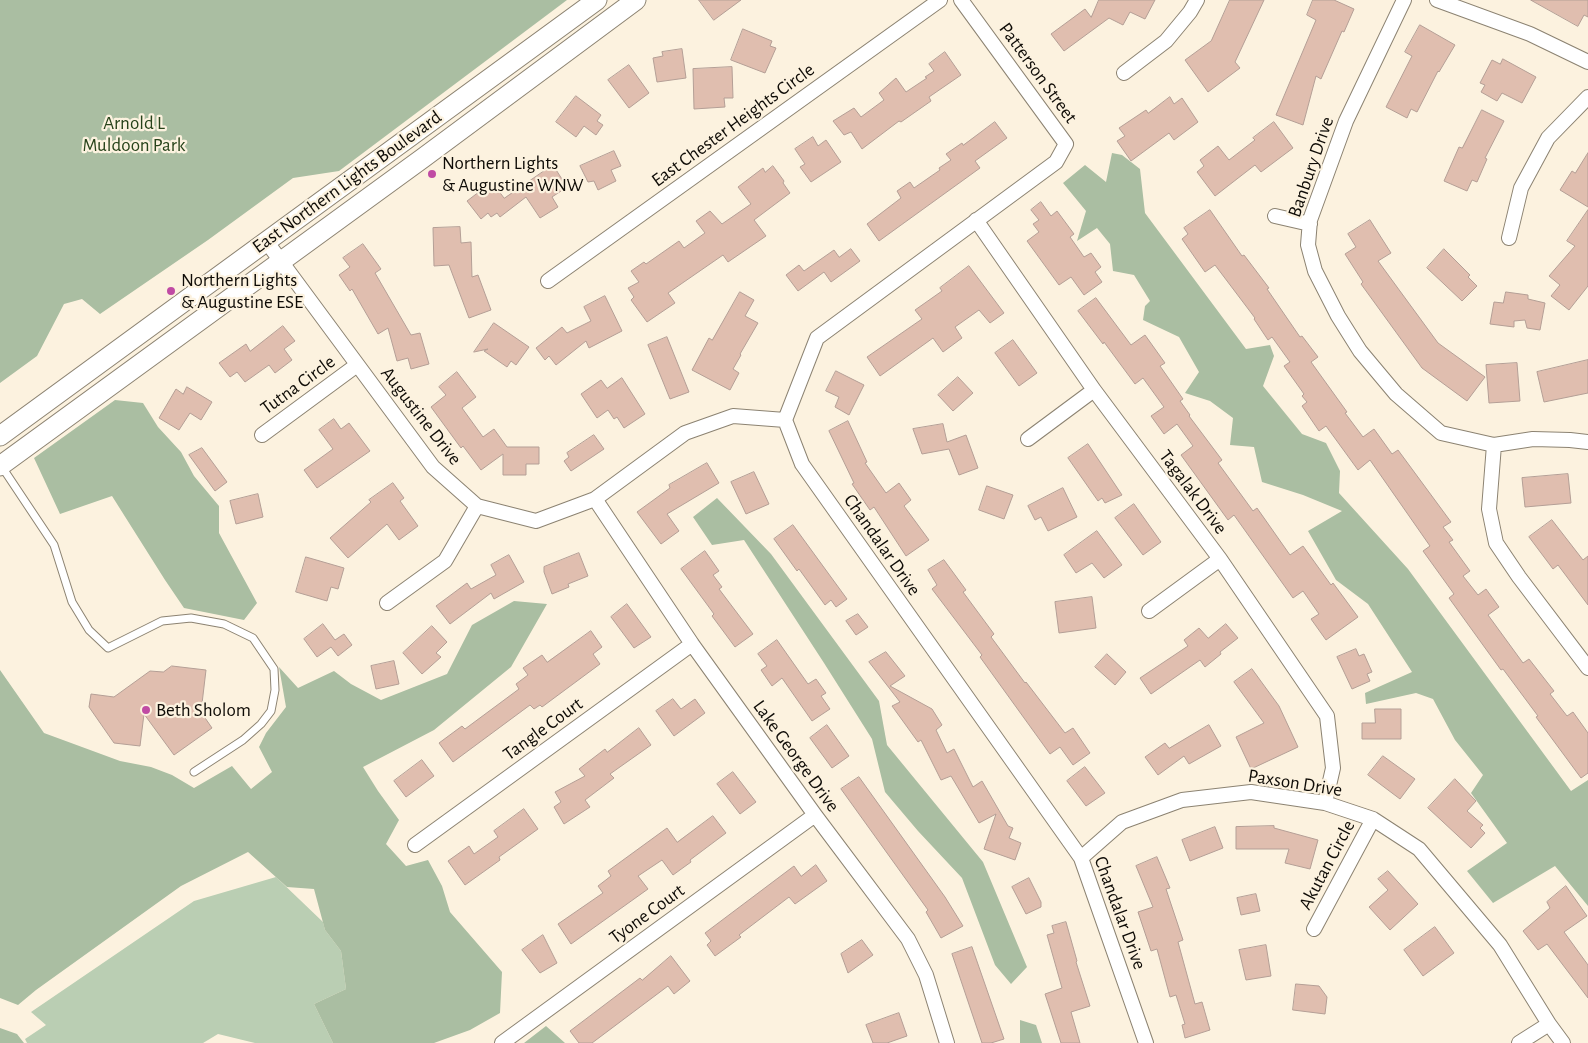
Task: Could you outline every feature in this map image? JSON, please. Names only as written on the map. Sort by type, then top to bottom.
[{"type":"main road","name":"East Northern Lights Boulevard","points":[[0,436],[596,0]]},
{"type":"main road","name":"East Northern Lights Boulevard","points":[[0,465],[431,152],[636,0]]},
{"type":"street","name":"East Chester Heights Circle","points":[[548,281],[940,0]]},
{"type":"street","name":"Patterson Street","points":[[961,0],[1066,144],[1056,162],[976,220]]},
{"type":"street","points":[[1124,73],[1166,41],[1190,12],[1197,0]]},
{"type":"street","name":"Banbury Drive","points":[[1404,0],[1346,121],[1310,224],[1308,245],[1315,271],[1338,316],[1360,351],[1396,394],[1441,432],[1494,445],[1533,439],[1588,442]]},
{"type":"street","points":[[1437,0],[1530,34],[1588,62]]},
{"type":"street","points":[[1509,238],[1521,188],[1548,138],[1588,97]]},
{"type":"street","points":[[1276,216],[1310,224]]},
{"type":"street","points":[[785,420],[816,338],[976,220]]},
{"type":"street","name":"Tagalak Drive","points":[[976,220],[1094,390],[1220,559],[1327,716],[1333,768],[1325,803]]},
{"type":"street","name":"Augustine Drive","points":[[266,241],[433,467],[477,506],[536,521],[595,499],[685,433],[733,416],[785,420]]},
{"type":"street","name":"Tutna Circle","points":[[262,435],[358,365]]},
{"type":"street","points":[[1028,439],[1094,390]]},
{"type":"street","name":"Chandalar Drive","points":[[785,420],[802,464],[1081,858],[1146,1043]]},
{"type":"street","points":[[1494,445],[1489,509],[1496,543],[1519,577],[1588,668]]},
{"type":"street","name":"Lake George Drive","points":[[595,499],[692,644],[815,815],[908,939],[926,975],[947,1043]]},
{"type":"street","points":[[387,603],[445,561],[477,506]]},
{"type":"street","points":[[1149,611],[1220,559]]},
{"type":"street","name":"Tangle Court","points":[[415,845],[692,644]]},
{"type":"street","name":"Paxson Drive","points":[[1081,858],[1122,822],[1182,800],[1251,792],[1325,803],[1373,819],[1419,849],[1500,945],[1549,1024],[1563,1043]]},
{"type":"street","name":"Tyone Court","points":[[502,1043],[815,815]]},
{"type":"street","name":"Akutan Circle","points":[[1314,929],[1373,819]]},
{"type":"street","points":[[1519,1043],[1549,1024]]},
{"type":"lane","points":[[0,465],[54,545],[72,602],[90,630],[108,648],[162,621],[191,618],[224,624],[253,638],[274,669],[275,690],[271,711],[261,724],[243,740],[194,772]]},
{"type":"green space","name":"Arnold L Muldoon Park","points":[[0,0],[567,0],[339,171],[293,178],[208,240],[100,314],[82,299],[64,304],[37,356],[0,383]]},
{"type":"green space","points":[[1112,153],[1122,155],[1140,169],[1145,213],[1246,349],[1270,345],[1274,356],[1263,386],[1302,434],[1326,443],[1340,471],[1339,493],[1408,569],[1571,791],[1588,780],[1588,906],[1555,866],[1493,903],[1467,871],[1507,843],[1471,793],[1483,775],[1455,740],[1433,699],[1416,693],[1366,704],[1365,693],[1412,672],[1368,604],[1336,580],[1308,531],[1342,511],[1303,495],[1262,482],[1254,447],[1230,445],[1233,418],[1210,401],[1185,393],[1199,372],[1179,337],[1143,320],[1145,306],[1150,301],[1134,275],[1113,271],[1110,244],[1097,228],[1077,241],[1086,211],[1063,183],[1085,165],[1106,182]]},
{"type":"green space","points":[[115,400],[143,403],[158,427],[181,452],[194,476],[219,506],[219,533],[257,603],[244,620],[184,608],[112,496],[60,514],[34,458]]},
{"type":"green space","points":[[717,498],[771,554],[879,701],[887,745],[983,862],[1027,967],[1011,984],[995,965],[962,878],[885,792],[872,739],[744,540],[712,545],[693,517]]},
{"type":"green space","points":[[514,601],[547,604],[511,667],[434,730],[363,767],[399,820],[386,844],[406,866],[428,860],[442,886],[450,912],[502,972],[500,1013],[470,1030],[434,1043],[333,1043],[314,1004],[346,989],[341,951],[325,930],[314,889],[287,887],[248,852],[181,886],[36,990],[18,1005],[0,998],[0,670],[44,733],[120,761],[151,767],[172,775],[194,788],[232,766],[251,789],[272,772],[259,747],[266,733],[286,707],[279,667],[298,688],[334,671],[351,684],[381,700],[447,674],[472,625]]},
{"type":"green space","points":[[276,877],[323,922],[325,930],[341,951],[346,989],[314,1004],[333,1043],[255,1043],[218,1034],[203,1043],[27,1043],[25,1039],[46,1025],[31,1012],[194,901]]},
{"type":"green space","points":[[1020,1020],[1036,1025],[1042,1043],[1020,1043]]},
{"type":"green space","points":[[546,1026],[565,1043],[524,1043]]},
{"type":"green space","points":[[0,1028],[17,1034],[24,1043],[0,1043]]},
{"type":"building","points":[[699,0],[741,0],[714,20]]},
{"type":"building","points":[[1099,0],[1155,0],[1145,19],[1130,12],[1123,25],[1109,18],[1064,51],[1051,34],[1085,9],[1091,17]]},
{"type":"building","points":[[1230,0],[1264,0],[1235,62],[1240,68],[1208,92],[1185,60],[1211,41]]},
{"type":"building","points":[[1313,0],[1334,0],[1354,9],[1321,79],[1316,76],[1303,125],[1276,115],[1316,20],[1307,15]]},
{"type":"building","points":[[1531,0],[1588,0],[1588,17],[1584,15],[1578,26]]},
{"type":"building","points":[[1420,25],[1455,45],[1438,71],[1417,112],[1411,109],[1407,118],[1386,107],[1412,56],[1405,52]]},
{"type":"building","points":[[743,29],[772,41],[770,46],[776,48],[765,73],[731,60]]},
{"type":"building","points":[[682,49],[686,78],[657,82],[653,58],[663,56],[662,52]]},
{"type":"building","points":[[945,52],[961,75],[929,97],[931,101],[901,122],[899,121],[862,149],[851,132],[844,135],[833,121],[854,108],[861,117],[884,100],[879,93],[896,78],[906,92],[934,71],[929,64]]},
{"type":"building","points":[[1503,59],[1536,77],[1522,103],[1502,93],[1497,101],[1481,92],[1485,85],[1480,83],[1492,60],[1500,64]]},
{"type":"building","points":[[629,65],[649,93],[629,108],[608,80]]},
{"type":"building","points":[[732,67],[733,98],[724,98],[725,107],[694,109],[693,69]]},
{"type":"building","points":[[576,96],[601,115],[597,121],[603,125],[596,135],[584,126],[576,137],[556,122]]},
{"type":"building","points":[[1170,97],[1174,104],[1182,98],[1198,122],[1174,140],[1169,133],[1131,161],[1117,141],[1125,136],[1119,128],[1146,110],[1148,113]]},
{"type":"building","points":[[1482,110],[1504,121],[1485,158],[1487,159],[1477,182],[1472,180],[1467,191],[1444,181],[1459,147],[1462,148]]},
{"type":"building","points":[[995,122],[1007,138],[975,161],[980,168],[879,241],[867,224],[901,198],[897,191],[910,182],[914,188],[940,170],[939,168],[951,160],[946,154],[962,143],[963,145]]},
{"type":"building","points":[[1274,122],[1293,148],[1261,172],[1255,165],[1215,196],[1197,172],[1204,166],[1200,160],[1218,146],[1229,160]]},
{"type":"building","points":[[813,137],[818,146],[826,140],[841,162],[811,182],[800,167],[805,164],[795,149]]},
{"type":"building","points":[[614,151],[621,166],[611,170],[616,181],[598,190],[594,181],[588,182],[580,166]]},
{"type":"building","points":[[1588,153],[1588,207],[1560,190],[1572,171],[1575,173]]},
{"type":"building","points":[[553,165],[567,187],[552,197],[558,207],[540,218],[526,197],[500,217],[497,213],[491,217],[488,213],[481,219],[467,201],[492,182],[504,198]]},
{"type":"building","points":[[773,166],[790,193],[754,220],[766,236],[728,262],[723,255],[668,293],[675,303],[647,322],[631,300],[634,297],[628,288],[639,282],[631,271],[644,262],[646,264],[679,241],[684,248],[705,233],[696,221],[710,211],[722,224],[751,204],[738,187],[763,168],[765,172]]},
{"type":"building","points":[[1041,202],[1051,216],[1057,211],[1074,234],[1070,237],[1084,257],[1091,253],[1101,267],[1095,272],[1102,282],[1084,295],[1071,277],[1059,285],[1027,241],[1039,232],[1033,224],[1039,220],[1031,210]]},
{"type":"building","points":[[1210,210],[1242,256],[1244,255],[1269,288],[1267,289],[1300,337],[1302,336],[1318,357],[1311,362],[1363,437],[1374,429],[1392,454],[1398,450],[1451,522],[1443,527],[1453,540],[1449,542],[1470,571],[1463,576],[1478,595],[1486,589],[1499,607],[1488,615],[1523,663],[1529,659],[1554,691],[1550,694],[1567,716],[1573,712],[1588,733],[1588,773],[1581,778],[1536,717],[1538,716],[1503,669],[1501,670],[1449,598],[1454,594],[1423,551],[1430,546],[1370,460],[1358,470],[1326,426],[1319,431],[1302,406],[1307,402],[1302,396],[1304,394],[1284,366],[1290,362],[1272,337],[1268,340],[1255,318],[1215,265],[1205,272],[1182,239],[1188,234],[1184,228]]},
{"type":"building","points":[[1588,210],[1588,286],[1569,310],[1551,296],[1560,285],[1549,276],[1575,246],[1567,241]]},
{"type":"building","points":[[1370,220],[1391,253],[1378,261],[1438,343],[1485,377],[1467,401],[1422,368],[1361,284],[1363,282],[1345,254],[1356,247],[1348,234]]},
{"type":"building","points":[[460,227],[461,243],[471,242],[472,277],[478,275],[491,310],[469,318],[449,265],[434,266],[433,228]]},
{"type":"building","points":[[363,244],[381,269],[375,273],[411,335],[420,333],[429,364],[411,369],[408,358],[397,361],[388,328],[378,334],[352,289],[350,291],[339,275],[350,267],[343,258]]},
{"type":"building","points":[[851,249],[860,261],[831,282],[824,272],[798,291],[786,275],[799,265],[804,271],[834,250],[839,257]]},
{"type":"building","points":[[1444,249],[1470,275],[1468,277],[1477,286],[1462,301],[1427,268]]},
{"type":"building","points":[[969,266],[1004,313],[990,323],[979,310],[955,327],[962,338],[943,352],[933,338],[880,376],[867,357],[922,319],[915,310],[942,291],[940,288]]},
{"type":"building","points":[[740,292],[754,300],[745,316],[758,323],[733,369],[739,373],[730,390],[692,370],[709,338],[712,340]]},
{"type":"building","points":[[1506,292],[1528,295],[1528,299],[1545,303],[1540,330],[1527,328],[1525,320],[1514,321],[1514,327],[1490,324],[1494,302],[1503,303]]},
{"type":"building","points":[[605,296],[622,331],[589,348],[586,341],[556,365],[549,356],[545,360],[536,348],[562,327],[567,333],[591,321],[584,307]]},
{"type":"building","points":[[1096,298],[1131,345],[1145,335],[1165,363],[1160,366],[1183,399],[1180,401],[1189,416],[1222,460],[1218,463],[1253,511],[1257,508],[1290,555],[1303,546],[1331,585],[1333,583],[1358,617],[1326,640],[1311,619],[1319,614],[1303,591],[1293,598],[1234,515],[1228,520],[1181,455],[1193,446],[1177,424],[1164,434],[1151,416],[1164,407],[1143,378],[1135,384],[1078,311]]},
{"type":"building","points":[[494,323],[529,347],[516,365],[511,361],[507,367],[484,351],[488,349],[474,352]]},
{"type":"building","points":[[283,326],[295,341],[284,349],[292,360],[275,373],[269,365],[245,382],[237,372],[230,377],[219,363],[246,344],[250,351]]},
{"type":"building","points":[[667,337],[689,392],[670,399],[648,345]]},
{"type":"building","points":[[1013,340],[1037,373],[1019,386],[995,353]]},
{"type":"building","points":[[1588,360],[1588,393],[1544,402],[1537,372]]},
{"type":"building","points":[[1517,363],[1520,401],[1489,403],[1486,365]]},
{"type":"building","points":[[836,371],[864,385],[849,415],[835,407],[839,397],[826,391]]},
{"type":"building","points":[[457,372],[476,397],[462,408],[483,437],[494,429],[507,447],[539,447],[539,464],[526,464],[526,475],[503,475],[503,454],[481,470],[463,446],[461,448],[431,407],[446,395],[439,387]]},
{"type":"building","points":[[958,377],[973,393],[953,411],[938,395]]},
{"type":"building","points":[[622,378],[645,414],[624,428],[617,417],[614,419],[608,410],[597,418],[581,394],[601,380],[607,388]]},
{"type":"building","points":[[187,387],[212,402],[201,420],[190,413],[179,430],[159,418],[176,389],[183,394]]},
{"type":"building","points":[[334,419],[341,429],[349,423],[370,451],[317,488],[304,470],[333,449],[319,430]]},
{"type":"building","points":[[848,421],[867,462],[865,463],[886,493],[899,483],[911,500],[904,506],[929,540],[906,556],[874,507],[870,510],[852,484],[854,483],[829,431]]},
{"type":"building","points":[[943,424],[947,442],[966,435],[978,468],[959,475],[949,449],[922,454],[913,429]]},
{"type":"building","points":[[594,435],[604,449],[571,471],[564,461],[569,457],[567,453]]},
{"type":"building","points":[[1088,444],[1122,495],[1105,503],[1102,498],[1098,501],[1068,458]]},
{"type":"building","points":[[202,448],[227,482],[215,491],[189,455]]},
{"type":"building","points":[[707,463],[719,483],[667,514],[679,531],[661,544],[637,512],[670,488],[669,485]]},
{"type":"building","points":[[754,472],[769,504],[746,514],[731,482]]},
{"type":"building","points":[[1568,474],[1571,503],[1525,507],[1522,478]]},
{"type":"building","points":[[393,483],[404,498],[400,501],[418,526],[399,540],[387,524],[348,558],[330,538],[371,502],[369,500]]},
{"type":"building","points":[[987,486],[1013,495],[1004,519],[979,510]]},
{"type":"building","points":[[1063,488],[1077,517],[1048,531],[1041,517],[1035,520],[1028,506]]},
{"type":"building","points":[[258,494],[263,517],[236,524],[230,501]]},
{"type":"building","points":[[1134,504],[1161,542],[1143,555],[1115,518]]},
{"type":"building","points":[[1552,520],[1583,560],[1588,556],[1588,605],[1558,565],[1553,569],[1529,537]]},
{"type":"building","points":[[793,525],[847,599],[836,607],[831,600],[825,605],[774,539]]},
{"type":"building","points":[[1097,531],[1122,565],[1104,578],[1092,563],[1076,573],[1064,555]]},
{"type":"building","points":[[705,551],[719,571],[713,575],[722,587],[719,589],[753,634],[735,647],[712,616],[714,614],[681,569]]},
{"type":"building","points":[[579,553],[588,576],[568,584],[569,587],[552,594],[544,567]]},
{"type":"building","points":[[509,555],[524,582],[494,599],[491,593],[450,624],[436,606],[467,583],[471,589],[496,575],[491,565]]},
{"type":"building","points":[[306,557],[344,568],[338,589],[331,587],[327,601],[296,592]]},
{"type":"building","points":[[944,560],[966,590],[963,592],[994,634],[991,637],[1025,683],[1065,733],[1073,728],[1090,753],[1073,765],[1060,747],[1050,754],[980,657],[982,655],[932,589],[937,585],[928,570]]},
{"type":"building","points":[[1092,597],[1096,628],[1059,633],[1055,602]]},
{"type":"building","points":[[627,604],[651,637],[634,648],[611,617]]},
{"type":"building","points":[[858,614],[868,627],[856,635],[846,621]]},
{"type":"building","points":[[323,624],[335,640],[344,634],[352,645],[338,656],[331,647],[317,657],[304,639]]},
{"type":"building","points":[[1226,624],[1238,638],[1220,652],[1221,654],[1205,667],[1200,660],[1151,694],[1140,678],[1188,646],[1184,640],[1199,628],[1208,638]]},
{"type":"building","points":[[432,626],[447,642],[436,653],[441,657],[422,674],[403,653]]},
{"type":"building","points":[[591,631],[602,647],[593,654],[600,664],[542,707],[540,705],[534,709],[530,705],[453,762],[439,743],[462,726],[465,729],[519,689],[516,684],[528,675],[523,668],[542,655],[547,662]]},
{"type":"building","points":[[777,640],[808,684],[816,679],[826,693],[821,696],[830,709],[812,721],[782,678],[772,686],[761,670],[767,666],[758,654]]},
{"type":"building","points":[[1356,649],[1359,656],[1364,654],[1372,672],[1367,674],[1370,681],[1352,689],[1337,657]]},
{"type":"building","points":[[886,652],[905,676],[890,686],[932,709],[942,725],[936,730],[947,753],[954,749],[973,787],[982,781],[1008,826],[1013,828],[1009,838],[1021,843],[1015,860],[984,849],[996,814],[979,823],[951,776],[941,780],[921,740],[918,742],[892,706],[900,702],[869,662]]},
{"type":"building","points":[[1107,654],[1126,672],[1115,685],[1095,667]]},
{"type":"building","points":[[394,661],[399,684],[376,689],[371,666]]},
{"type":"building","name":"Beth Sholom","points":[[172,666],[206,670],[201,712],[212,728],[174,755],[144,714],[140,746],[114,743],[89,707],[91,694],[114,697],[150,671],[163,672]]},
{"type":"building","points":[[1252,669],[1279,706],[1298,747],[1251,769],[1236,737],[1264,723],[1234,682]]},
{"type":"building","points":[[673,699],[681,709],[695,699],[705,713],[674,736],[656,711]]},
{"type":"building","points":[[1375,709],[1401,709],[1401,739],[1362,739],[1362,723],[1375,723]]},
{"type":"building","points":[[827,725],[849,756],[832,768],[810,738]]},
{"type":"building","points":[[1209,725],[1221,746],[1189,764],[1184,756],[1158,775],[1145,757],[1165,743],[1169,748]]},
{"type":"building","points":[[639,728],[651,745],[610,774],[614,778],[585,800],[590,807],[564,824],[554,807],[561,802],[555,792],[585,776],[579,769],[605,749],[607,752]]},
{"type":"building","points":[[1383,756],[1415,779],[1400,799],[1368,775]]},
{"type":"building","points":[[422,760],[434,776],[406,797],[394,781]]},
{"type":"building","points":[[1085,767],[1105,793],[1086,806],[1067,781]]},
{"type":"building","points":[[733,772],[756,802],[740,814],[717,784]]},
{"type":"building","points":[[859,777],[945,897],[963,926],[941,938],[926,912],[928,910],[841,789]]},
{"type":"building","points":[[1455,779],[1476,801],[1467,811],[1483,825],[1480,828],[1485,833],[1471,848],[1428,808]]},
{"type":"building","points":[[524,809],[538,829],[499,857],[500,860],[465,885],[448,861],[469,846],[474,854],[498,837],[494,831]]},
{"type":"building","points":[[713,816],[726,833],[673,875],[662,860],[638,876],[648,889],[571,944],[558,924],[603,893],[598,886],[611,876],[608,871],[667,828],[677,842]]},
{"type":"building","points":[[1274,826],[1274,828],[1318,840],[1310,869],[1285,863],[1289,849],[1236,849],[1236,827]]},
{"type":"building","points":[[1215,827],[1223,848],[1190,861],[1182,840]]},
{"type":"building","points":[[1157,857],[1170,888],[1166,889],[1183,940],[1178,942],[1195,1004],[1202,1002],[1210,1030],[1185,1038],[1182,1025],[1185,1024],[1176,995],[1170,997],[1157,949],[1151,951],[1138,912],[1153,907],[1136,866]]},
{"type":"building","points":[[816,865],[827,881],[795,904],[789,897],[715,956],[707,945],[711,941],[705,933],[794,866],[801,876]]},
{"type":"building","points":[[1388,871],[1418,904],[1390,930],[1369,907],[1388,890],[1378,879]]},
{"type":"building","points":[[1029,878],[1041,902],[1041,907],[1026,914],[1012,887]]},
{"type":"building","points":[[1566,886],[1587,916],[1564,932],[1588,965],[1588,998],[1547,944],[1538,950],[1523,931],[1550,908],[1547,902]]},
{"type":"building","points":[[1256,894],[1260,911],[1241,915],[1237,898]]},
{"type":"building","points":[[1066,922],[1090,1006],[1071,1012],[1080,1043],[1061,1043],[1045,994],[1062,988],[1047,935],[1054,933],[1052,926]]},
{"type":"building","points":[[1435,927],[1454,953],[1423,976],[1404,950]]},
{"type":"building","points":[[543,935],[557,963],[540,973],[522,950]]},
{"type":"building","points":[[862,940],[873,955],[848,973],[841,954]]},
{"type":"building","points":[[1266,945],[1271,976],[1246,980],[1239,950]]},
{"type":"building","points":[[972,947],[1004,1039],[991,1043],[982,1043],[952,954]]},
{"type":"building","points":[[671,956],[690,981],[674,994],[668,986],[592,1043],[579,1043],[570,1031],[640,978],[642,980]]},
{"type":"building","points":[[1296,984],[1319,986],[1327,997],[1325,1014],[1293,1010]]},
{"type":"building","points":[[899,1013],[907,1036],[887,1043],[873,1043],[866,1025]]},
{"type":"place","name":"Northern Lights & Augustine WNW","points":[[432,174]]},
{"type":"place","name":"Northern Lights & Augustine ESE","points":[[171,291]]},
{"type":"place","name":"Beth Sholom","points":[[146,710]]}]
